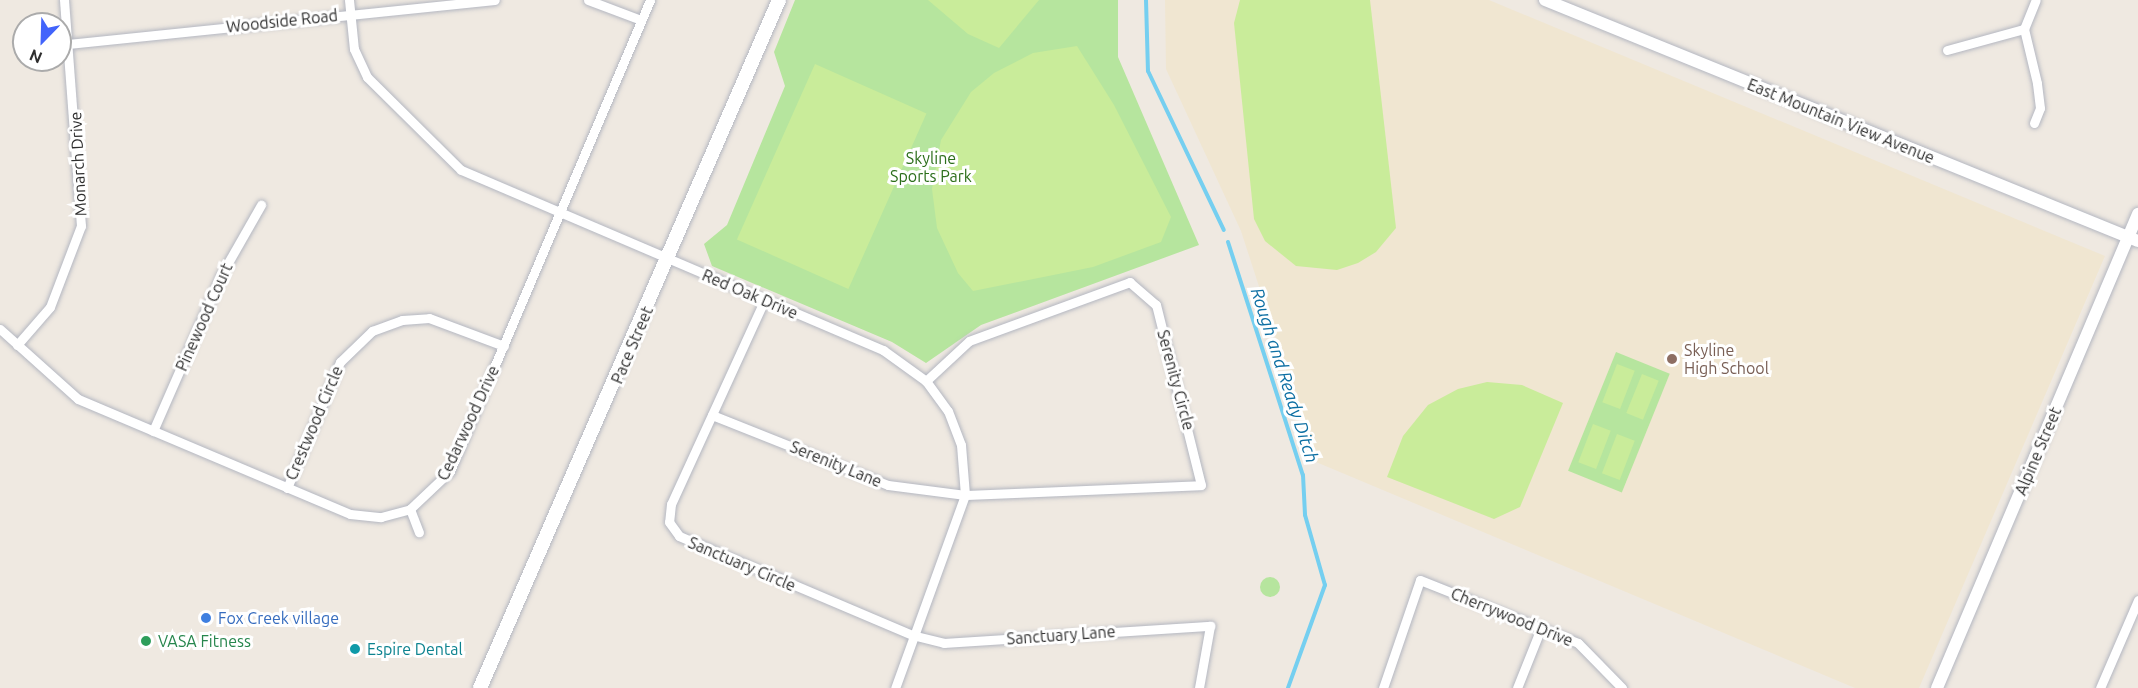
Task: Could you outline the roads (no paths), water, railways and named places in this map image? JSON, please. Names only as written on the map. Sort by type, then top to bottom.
[{"type":"main road","name":"Pace Street","points":[[480,688],[669,260],[779,0]]},
{"type":"street","name":"Red Oak Drive","points":[[349,0],[356,54],[368,77],[451,163],[561,214],[882,350],[926,381],[948,411],[961,445],[964,495],[960,520],[912,635],[895,688]]},
{"type":"street","name":"Woodside Road","points":[[72,44],[495,0]]},
{"type":"street","points":[[588,0],[641,20]]},
{"type":"street","name":"Cedarwood Drive","points":[[410,509],[447,475],[561,214],[650,0]]},
{"type":"street","name":"East Mountain View Avenue","points":[[1545,0],[2133,239]]},
{"type":"street","points":[[2034,123],[2040,108],[2037,83],[2024,29],[2036,0]]},
{"type":"street","points":[[1947,50],[2024,29]]},
{"type":"street","name":"Monarch Drive","points":[[16,345],[51,305],[81,226],[70,72]]},
{"type":"street","name":"Pinewood Court","points":[[153,431],[221,275],[261,205]]},
{"type":"street","name":"Alpine Street","points":[[1937,688],[2133,239],[2138,214]]},
{"type":"street","name":"Serenity Circle","points":[[926,381],[969,341],[1107,287],[1130,282],[1156,305],[1201,485],[964,495]]},
{"type":"street","name":"Sanctuary Circle","points":[[764,301],[671,504],[669,522],[679,536],[912,635]]},
{"type":"street","name":"Crestwood Circle","points":[[287,488],[340,362],[372,331],[425,318],[504,346]]},
{"type":"street","points":[[0,329],[65,392],[357,516],[410,509],[419,532]]},
{"type":"street","name":"Serenity Lane","points":[[712,414],[888,485],[964,495]]},
{"type":"street","name":"Cherrywood Drive","points":[[1383,688],[1386,669],[1420,580],[1541,628],[1584,648],[1622,688]]},
{"type":"street","points":[[2100,688],[2138,600]]},
{"type":"street","name":"Sanctuary Lane","points":[[912,635],[944,643],[1210,626],[1199,688]]},
{"type":"street","points":[[1517,688],[1541,628]]},
{"type":"waterway","name":"Rough and Ready Ditch","points":[[1146,0],[1148,71],[1224,230]]},
{"type":"waterway","name":"Rough and Ready Ditch","points":[[1228,242],[1303,475],[1305,515],[1325,585],[1288,688]]},
{"type":"place","name":"Skyline High School","points":[[1672,359]]},
{"type":"place","name":"Fox Creek village","points":[[206,618]]},
{"type":"place","name":"VASA Fitness","points":[[146,641]]},
{"type":"place","name":"Espire Dental","points":[[355,649]]},
{"type":"park label","name":"Skyline Sports Park","points":[[931,167]]}]
